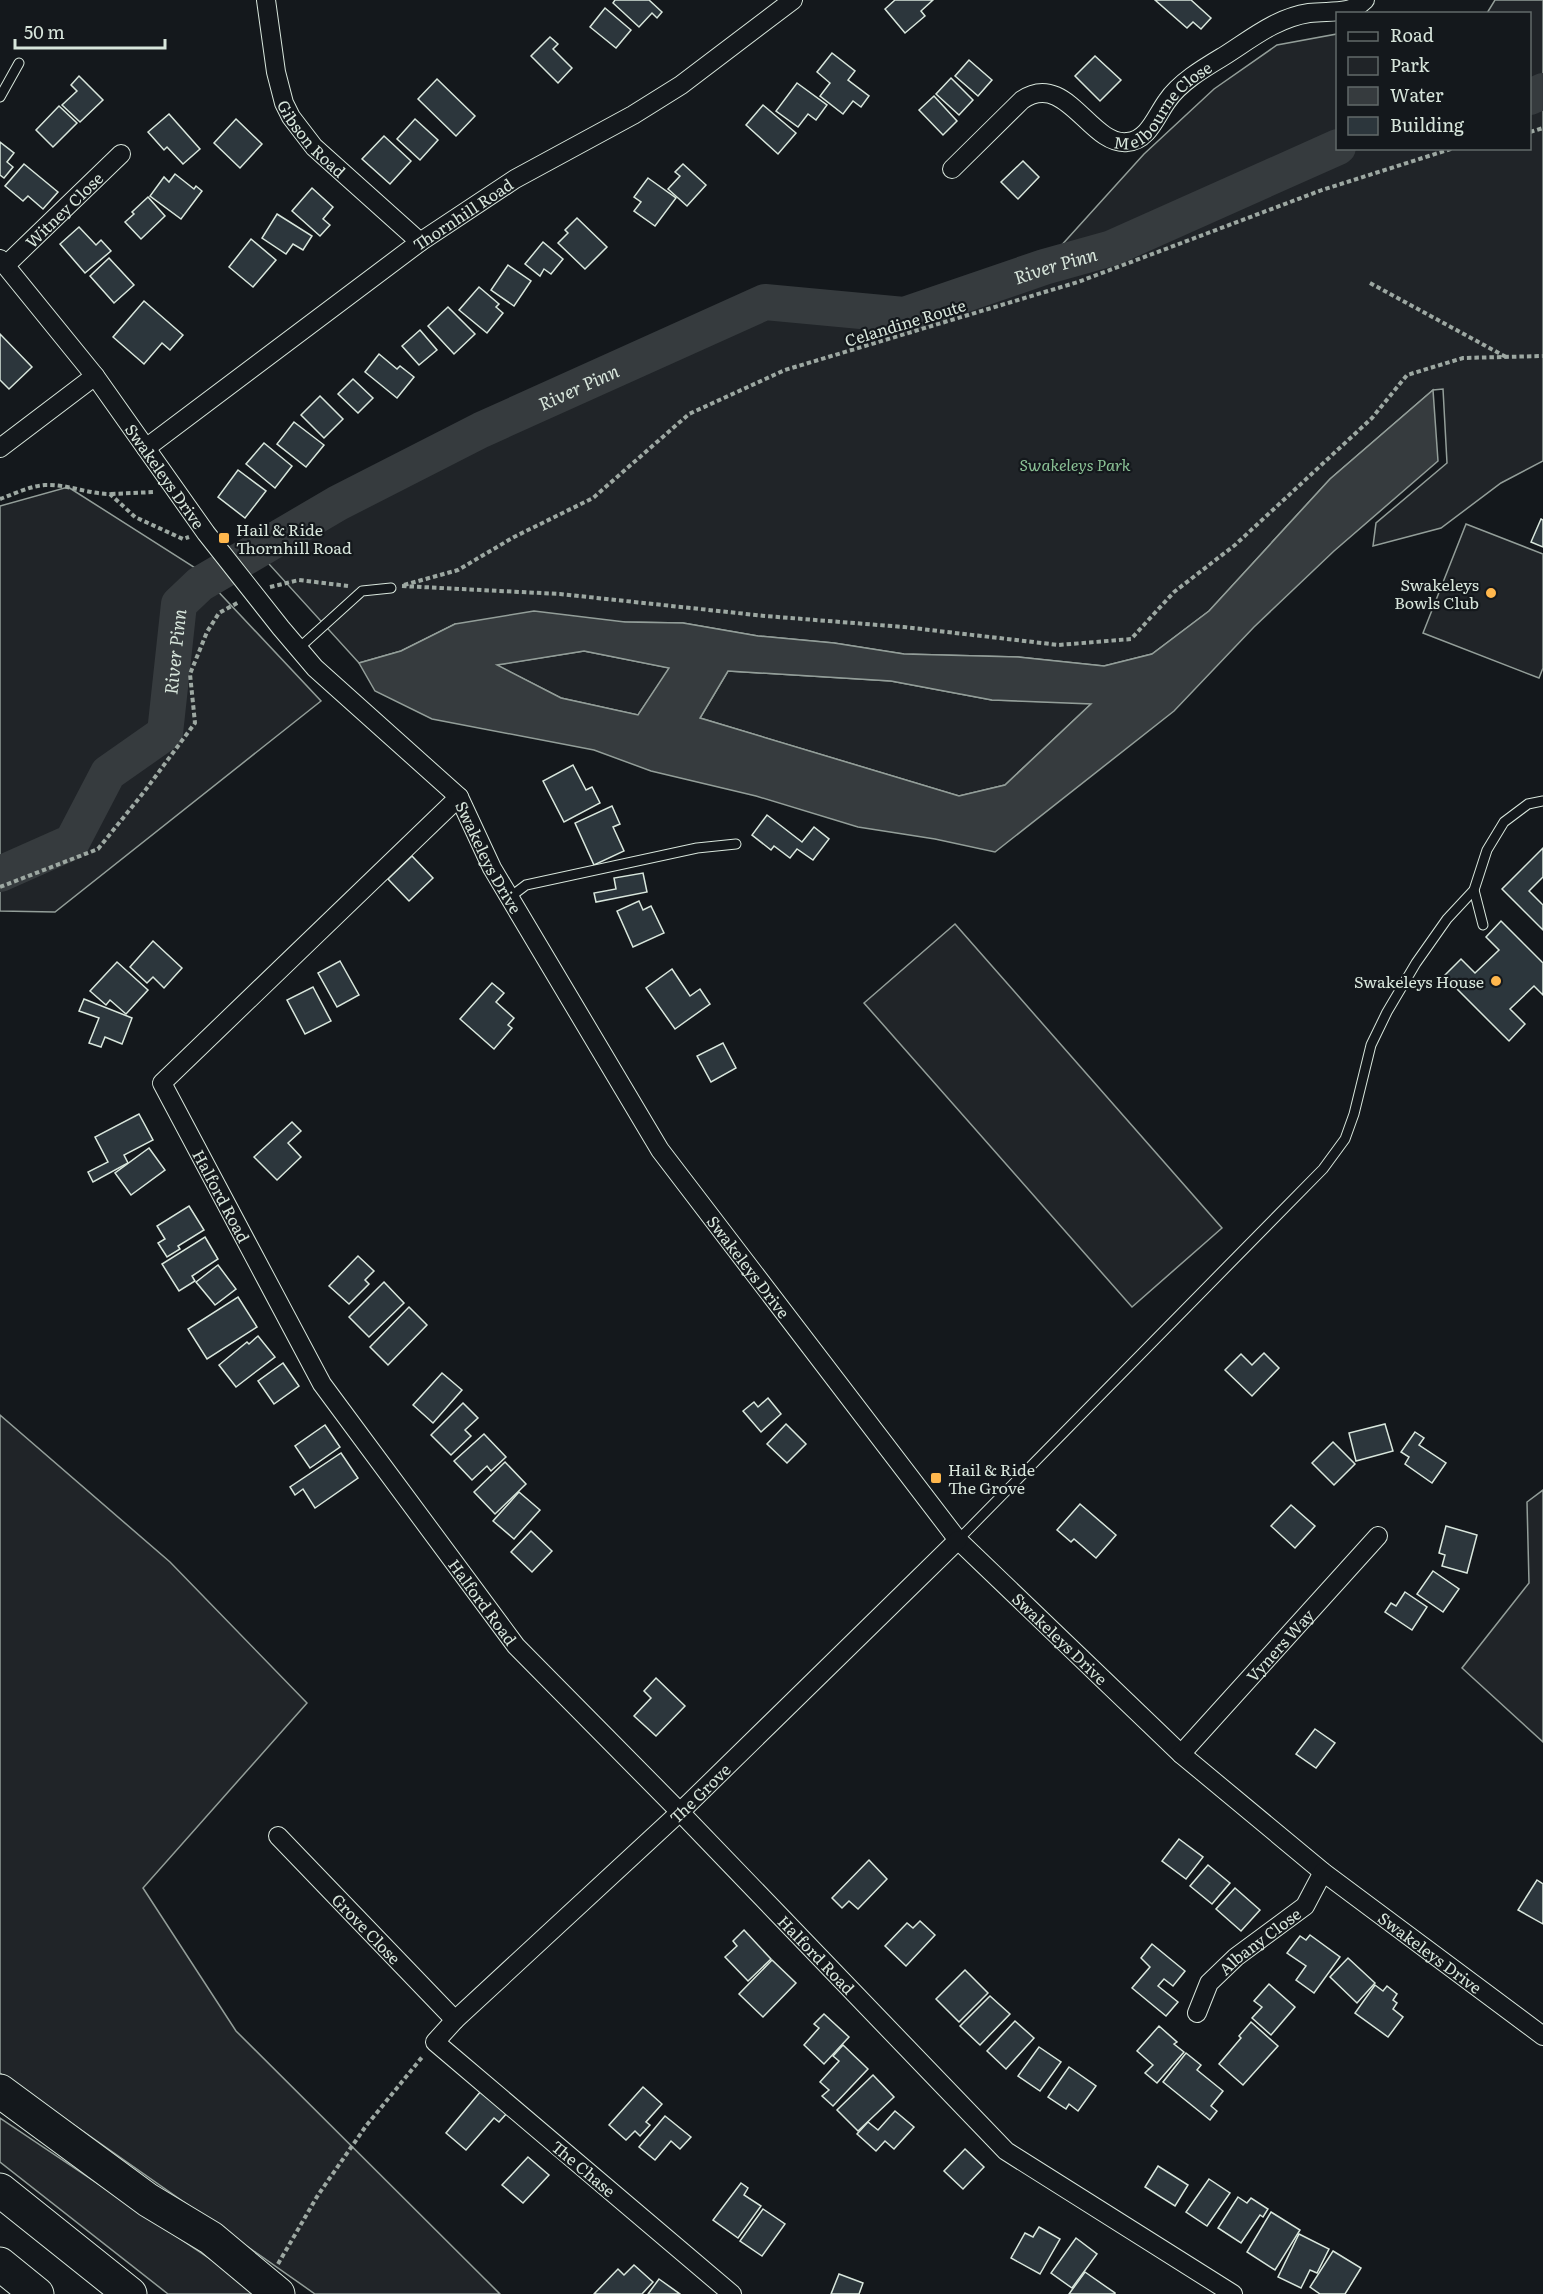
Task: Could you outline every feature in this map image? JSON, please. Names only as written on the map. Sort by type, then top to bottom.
[{"type":"highway","points":[[0,2091],[148,2200],[211,2238],[272,2289]]},
{"type":"highway","points":[[0,2190],[130,2294]]},
{"type":"highway","points":[[0,2264],[37,2294]]},
{"type":"street","name":"Gibson Road","points":[[266,0],[276,72],[284,103],[291,117],[314,147],[420,242]]},
{"type":"street","name":"Thornhill Road","points":[[146,448],[420,242],[515,179],[633,115],[681,85],[793,0]]},
{"type":"street","name":"Melbourne Close","points":[[952,169],[1022,100],[1031,94],[1040,92],[1058,97],[1105,135],[1116,141],[1125,143],[1139,139],[1147,132],[1168,99],[1185,83],[1264,30],[1299,15],[1350,10],[1365,0]]},
{"type":"street","name":"Witney Close","points":[[3,262],[121,154]]},
{"type":"street","name":"Swakeleys Drive","points":[[3,262],[95,376],[206,533],[315,668],[459,797],[492,868],[660,1150],[958,1540],[1181,1754],[1323,1872],[1543,2036]]},
{"type":"street","points":[[0,448],[95,376]]},
{"type":"street","name":"Halford Road","points":[[459,797],[162,1083],[322,1384],[516,1646],[680,1812],[1006,2151],[1233,2294]]},
{"type":"street","name":"Vyners Way","points":[[1181,1754],[1378,1536]]},
{"type":"street","name":"The Grove","points":[[435,2042],[455,2020],[680,1812],[958,1540]]},
{"type":"street","name":"Grove Close","points":[[278,1836],[455,2020]]},
{"type":"street","name":"Albany Close","points":[[1197,2013],[1209,1983],[1236,1957],[1305,1906],[1323,1872]]},
{"type":"street","name":"The Chase","points":[[435,2042],[732,2294]]},
{"type":"lane","points":[[0,97],[19,63]]},
{"type":"lane","points":[[299,648],[362,591],[395,587]]},
{"type":"lane","points":[[958,1540],[1323,1168],[1345,1139],[1354,1114],[1371,1045],[1386,1012],[1441,928],[1474,890],[1487,850],[1504,822],[1527,804],[1543,801]]},
{"type":"lane","points":[[510,897],[526,885],[697,848],[736,844]]},
{"type":"lane","points":[[1474,890],[1484,925]]},
{"type":"path","points":[[1531,131],[1543,128]]},
{"type":"path","name":"Celandine Route","points":[[395,587],[458,570],[514,537],[593,498],[689,414],[785,370],[1078,282],[1322,190],[1448,150]]},
{"type":"path","points":[[1370,283],[1507,357]]},
{"type":"path","points":[[395,587],[560,594],[765,616],[904,627],[1059,645],[1131,639],[1174,592],[1235,545],[1372,418],[1407,375],[1462,358],[1543,356]]},
{"type":"path","points":[[0,499],[44,485],[68,487],[93,494],[156,492]]},
{"type":"path","points":[[110,494],[135,517],[183,539],[206,533]]},
{"type":"path","points":[[0,887],[98,849],[144,792],[195,723],[190,674],[207,632],[219,613],[250,590],[299,580],[348,586],[362,591]]},
{"type":"path","points":[[272,2289],[318,2195],[366,2126],[435,2042]]},
{"type":"green space","name":"Swakeleys Park","points":[[1495,0],[1543,0],[1543,461],[1501,483],[1441,528],[1373,546],[1376,523],[1447,463],[1443,389],[1433,390],[1330,479],[1209,611],[1152,654],[1104,666],[1018,657],[904,654],[834,643],[758,636],[683,623],[625,622],[455,624],[401,651],[359,663],[249,542],[590,366],[724,310],[921,300],[1040,269],[1144,154],[1214,89],[1277,45],[1336,34],[1336,150],[1531,150],[1531,12],[1488,12]]},
{"type":"green space","points":[[68,487],[197,569],[321,701],[55,912],[0,911],[0,506]]},
{"type":"green space","name":"Swakeleys Bowls Club","points":[[1466,524],[1543,554],[1543,668],[1539,678],[1423,633]]},
{"type":"green space","points":[[584,651],[670,668],[638,715],[561,698],[496,665]]},
{"type":"green space","points":[[728,671],[891,681],[992,700],[1092,703],[1005,785],[959,796],[700,718]]},
{"type":"green space","points":[[955,924],[1222,1228],[1132,1307],[864,1003]]},
{"type":"green space","points":[[0,1415],[170,1562],[307,1703],[143,1888],[236,2031],[500,2294],[315,2294],[0,2073]]},
{"type":"green space","points":[[1543,1490],[1543,1742],[1462,1668],[1529,1583],[1527,1502]]},
{"type":"green space","points":[[0,2118],[225,2269],[253,2294],[168,2294],[0,2162]]},
{"type":"water","points":[[1433,390],[1438,461],[1334,551],[1254,627],[1174,711],[995,852],[935,839],[858,827],[756,796],[651,771],[594,750],[432,719],[375,691],[359,663],[401,651],[455,624],[534,611],[625,622],[683,623],[758,636],[834,643],[904,654],[1018,657],[1104,666],[1152,654],[1209,611],[1330,479]],"holes":[[[584,651],[669,668],[638,715],[561,698],[497,665]],[[728,671],[891,681],[992,700],[1091,704],[1005,785],[959,796],[700,718]]]},
{"type":"building","points":[[615,0],[649,0],[662,12],[657,18],[652,13],[639,27],[613,3]]},
{"type":"building","points":[[895,0],[933,0],[921,11],[925,16],[905,33],[885,9]]},
{"type":"building","points":[[1155,0],[1191,0],[1211,18],[1201,29],[1193,22],[1187,28]]},
{"type":"building","points":[[605,8],[631,30],[616,48],[590,27]]},
{"type":"building","points":[[550,37],[558,44],[553,49],[572,68],[558,83],[531,56]]},
{"type":"building","points":[[832,53],[855,71],[848,80],[869,96],[861,107],[853,101],[843,114],[820,96],[830,83],[817,72]]},
{"type":"building","points":[[1095,56],[1121,80],[1100,101],[1075,76]]},
{"type":"building","points":[[969,60],[992,80],[978,96],[955,76]]},
{"type":"building","points":[[79,76],[103,100],[80,122],[62,105],[77,91],[71,85]]},
{"type":"building","points":[[951,78],[973,100],[959,115],[936,94]]},
{"type":"building","points":[[437,79],[475,116],[456,136],[418,99]]},
{"type":"building","points":[[797,83],[827,105],[816,120],[808,114],[798,127],[776,111]]},
{"type":"building","points":[[934,96],[957,121],[943,135],[919,110]]},
{"type":"building","points":[[763,105],[796,133],[778,154],[746,125]]},
{"type":"building","points":[[59,106],[77,123],[53,147],[36,130]]},
{"type":"building","points":[[169,114],[200,149],[183,164],[167,147],[164,150],[148,132]]},
{"type":"building","points":[[236,119],[262,144],[240,168],[214,143]]},
{"type":"building","points":[[415,119],[438,140],[420,160],[397,139]]},
{"type":"building","points":[[384,136],[411,161],[390,184],[362,159]]},
{"type":"building","points":[[0,142],[14,153],[7,162],[13,167],[4,178],[0,175]]},
{"type":"building","points":[[1023,161],[1039,177],[1018,199],[1001,182]]},
{"type":"building","points":[[24,164],[58,192],[43,209],[28,196],[23,201],[5,186]]},
{"type":"building","points":[[683,164],[706,185],[687,206],[668,189],[680,176],[675,172]]},
{"type":"building","points":[[175,174],[194,189],[196,186],[202,191],[181,219],[150,196],[164,177],[169,182]]},
{"type":"building","points":[[648,178],[676,198],[655,226],[634,211],[641,202],[634,197]]},
{"type":"building","points":[[312,188],[333,207],[323,219],[330,225],[320,236],[292,211]]},
{"type":"building","points":[[148,197],[165,216],[141,239],[125,222]]},
{"type":"building","points":[[277,214],[312,236],[303,250],[293,244],[286,254],[262,238]]},
{"type":"building","points":[[577,218],[607,247],[585,269],[558,243],[568,233],[565,230]]},
{"type":"building","points":[[79,227],[96,245],[101,240],[111,251],[85,273],[60,244]]},
{"type":"building","points":[[251,239],[276,260],[253,287],[229,267]]},
{"type":"building","points":[[543,242],[563,259],[551,274],[544,269],[540,276],[525,264]]},
{"type":"building","points":[[109,258],[134,285],[114,303],[90,276]]},
{"type":"building","points":[[508,265],[531,281],[514,306],[491,290]]},
{"type":"building","points":[[479,287],[499,304],[496,307],[503,313],[487,333],[459,310]]},
{"type":"building","points":[[144,301],[183,335],[170,350],[162,343],[144,364],[113,337]]},
{"type":"building","points":[[448,307],[475,334],[454,354],[428,326]]},
{"type":"building","points":[[420,330],[437,350],[419,365],[402,346]]},
{"type":"building","points":[[0,334],[32,367],[9,389],[0,380]]},
{"type":"building","points":[[379,354],[397,369],[400,366],[414,377],[397,398],[365,372]]},
{"type":"building","points":[[353,379],[373,398],[358,413],[338,394]]},
{"type":"building","points":[[320,396],[343,419],[324,438],[301,415]]},
{"type":"building","points":[[294,422],[324,445],[306,467],[277,444]]},
{"type":"building","points":[[264,443],[292,466],[275,488],[246,464]]},
{"type":"building","points":[[238,470],[266,491],[245,518],[218,497]]},
{"type":"building","points":[[1541,519],[1543,520],[1543,547],[1531,542]]},
{"type":"building","points":[[573,765],[586,790],[592,787],[600,803],[564,822],[543,781]]},
{"type":"building","points":[[612,806],[620,824],[613,827],[624,851],[594,865],[575,823]]},
{"type":"building","points":[[767,815],[802,842],[814,827],[829,839],[813,860],[797,849],[790,858],[774,846],[771,850],[752,835]]},
{"type":"building","points":[[1543,848],[1543,877],[1529,891],[1543,905],[1543,930],[1502,889]]},
{"type":"building","points":[[412,856],[433,878],[409,901],[388,879]]},
{"type":"building","points":[[643,873],[647,892],[596,902],[594,893],[616,889],[614,878]]},
{"type":"building","points":[[639,901],[643,910],[651,906],[664,933],[633,947],[617,911]]},
{"type":"building","name":"Swakeleys House","points":[[1501,921],[1543,963],[1543,995],[1534,986],[1510,1009],[1525,1024],[1509,1041],[1444,976],[1461,959],[1475,973],[1499,950],[1486,937]]},
{"type":"building","points":[[153,941],[182,968],[164,988],[153,977],[147,983],[130,967]]},
{"type":"building","points":[[340,961],[359,995],[337,1007],[318,973]]},
{"type":"building","points":[[117,962],[148,990],[126,1014],[110,1000],[106,1005],[90,991]]},
{"type":"building","points":[[672,969],[690,996],[700,989],[710,1004],[675,1029],[646,988]]},
{"type":"building","points":[[492,983],[504,993],[496,1002],[514,1018],[508,1025],[512,1028],[494,1049],[460,1019]]},
{"type":"building","points":[[313,987],[331,1021],[305,1034],[287,1000]]},
{"type":"building","points":[[84,999],[132,1018],[122,1044],[105,1037],[101,1047],[89,1043],[99,1018],[79,1011]]},
{"type":"building","points":[[723,1043],[736,1068],[711,1082],[697,1056]]},
{"type":"building","points":[[139,1114],[153,1140],[124,1155],[128,1163],[93,1182],[88,1172],[108,1162],[95,1137]]},
{"type":"building","points":[[292,1122],[301,1131],[288,1143],[301,1157],[277,1180],[254,1157]]},
{"type":"building","points":[[149,1148],[165,1170],[131,1195],[115,1173]]},
{"type":"building","points":[[189,1206],[204,1230],[178,1246],[180,1249],[167,1257],[158,1243],[165,1239],[157,1226]]},
{"type":"building","points":[[205,1237],[218,1259],[192,1276],[195,1281],[179,1291],[162,1264]]},
{"type":"building","points":[[358,1256],[374,1271],[365,1280],[369,1284],[349,1304],[329,1286]]},
{"type":"building","points":[[218,1265],[236,1289],[215,1305],[196,1282]]},
{"type":"building","points":[[384,1282],[404,1303],[369,1337],[349,1317]]},
{"type":"building","points":[[238,1297],[257,1327],[207,1359],[188,1329]]},
{"type":"building","points":[[409,1307],[427,1325],[388,1365],[370,1347]]},
{"type":"building","points":[[258,1336],[275,1357],[236,1387],[219,1365]]},
{"type":"building","points":[[1264,1353],[1279,1368],[1252,1396],[1225,1370],[1241,1354],[1252,1365]]},
{"type":"building","points":[[283,1363],[299,1386],[274,1404],[258,1381]]},
{"type":"building","points":[[442,1373],[462,1390],[433,1423],[413,1405]]},
{"type":"building","points":[[768,1398],[781,1414],[761,1432],[743,1411],[754,1402],[758,1407]]},
{"type":"building","points":[[463,1403],[478,1418],[465,1430],[471,1436],[451,1455],[431,1435]]},
{"type":"building","points":[[786,1424],[806,1444],[787,1463],[767,1444]]},
{"type":"building","points":[[1385,1424],[1393,1451],[1356,1461],[1349,1433]]},
{"type":"building","points":[[325,1425],[340,1447],[310,1468],[295,1446]]},
{"type":"building","points":[[1415,1432],[1424,1438],[1419,1445],[1446,1463],[1432,1483],[1405,1464],[1409,1457],[1401,1452]]},
{"type":"building","points":[[484,1434],[506,1457],[491,1471],[487,1466],[472,1480],[454,1461]]},
{"type":"building","points":[[1333,1442],[1355,1464],[1334,1485],[1312,1463]]},
{"type":"building","points":[[341,1453],[358,1478],[315,1508],[303,1489],[295,1495],[290,1487]]},
{"type":"building","points":[[505,1462],[526,1484],[495,1514],[474,1492]]},
{"type":"building","points":[[519,1492],[540,1510],[514,1539],[493,1521]]},
{"type":"building","points":[[1080,1504],[1116,1535],[1096,1558],[1074,1539],[1071,1542],[1057,1530]]},
{"type":"building","points":[[1291,1505],[1315,1526],[1295,1548],[1271,1526]]},
{"type":"building","points":[[1446,1526],[1477,1535],[1467,1573],[1442,1566],[1445,1555],[1439,1553]]},
{"type":"building","points":[[531,1531],[552,1551],[532,1572],[511,1552]]},
{"type":"building","points":[[1433,1571],[1459,1589],[1443,1612],[1417,1594]]},
{"type":"building","points":[[1405,1592],[1427,1607],[1412,1630],[1385,1612],[1391,1603],[1396,1606]]},
{"type":"building","points":[[656,1678],[685,1706],[656,1736],[634,1716],[651,1698],[644,1691]]},
{"type":"building","points":[[1315,1729],[1335,1743],[1316,1768],[1296,1754]]},
{"type":"building","points":[[1179,1839],[1203,1857],[1186,1879],[1162,1861]]},
{"type":"building","points":[[869,1860],[887,1879],[858,1909],[849,1901],[842,1908],[832,1898]]},
{"type":"building","points":[[1208,1865],[1230,1883],[1212,1904],[1190,1886]]},
{"type":"building","points":[[1537,1880],[1543,1884],[1543,1924],[1518,1910]]},
{"type":"building","points":[[1235,1888],[1260,1910],[1241,1931],[1216,1909]]},
{"type":"building","points":[[920,1921],[935,1935],[906,1966],[885,1946],[907,1923],[913,1928]]},
{"type":"building","points":[[744,1930],[771,1959],[748,1981],[725,1957],[737,1946],[733,1941]]},
{"type":"building","points":[[1310,1935],[1340,1957],[1314,1993],[1296,1980],[1306,1966],[1287,1953],[1300,1936],[1306,1940]]},
{"type":"building","points":[[1152,1944],[1185,1971],[1173,1986],[1164,1979],[1158,1986],[1178,2002],[1166,2016],[1132,1988],[1150,1967],[1141,1958]]},
{"type":"building","points":[[1348,1958],[1375,1983],[1357,2003],[1330,1977]]},
{"type":"building","points":[[772,1960],[796,1983],[763,2017],[739,1994]]},
{"type":"building","points":[[965,1970],[988,1993],[959,2022],[936,1999]]},
{"type":"building","points":[[1269,1984],[1295,2007],[1271,2035],[1252,2018],[1262,2007],[1254,2001]]},
{"type":"building","points":[[1375,1985],[1383,1991],[1387,1986],[1397,1994],[1393,2000],[1397,2003],[1393,2009],[1403,2017],[1388,2037],[1355,2013]]},
{"type":"building","points":[[990,1996],[1010,2014],[980,2045],[960,2026]]},
{"type":"building","points":[[824,2014],[849,2037],[824,2064],[804,2045],[819,2028],[814,2024]]},
{"type":"building","points":[[1015,2021],[1034,2038],[1006,2069],[987,2051]]},
{"type":"building","points":[[1251,2022],[1278,2046],[1243,2085],[1219,2064]]},
{"type":"building","points":[[1159,2026],[1177,2042],[1174,2044],[1184,2052],[1157,2083],[1145,2073],[1153,2065],[1137,2051]]},
{"type":"building","points":[[843,2045],[868,2069],[833,2106],[822,2096],[829,2090],[820,2082],[839,2061],[833,2056]]},
{"type":"building","points":[[1039,2047],[1061,2062],[1040,2091],[1018,2076]]},
{"type":"building","points":[[1186,2053],[1201,2065],[1197,2070],[1223,2091],[1211,2106],[1217,2111],[1210,2120],[1163,2082]]},
{"type":"building","points":[[1069,2067],[1096,2086],[1078,2111],[1069,2104],[1066,2109],[1048,2097]]},
{"type":"building","points":[[873,2075],[894,2097],[858,2131],[837,2110]]},
{"type":"building","points":[[643,2087],[662,2104],[646,2122],[650,2125],[640,2136],[635,2131],[626,2140],[609,2125]]},
{"type":"building","points":[[481,2091],[507,2113],[499,2122],[494,2118],[466,2150],[446,2133]]},
{"type":"building","points":[[895,2111],[914,2127],[894,2149],[885,2141],[876,2151],[857,2134],[868,2122],[878,2130]]},
{"type":"building","points":[[665,2116],[691,2137],[680,2149],[671,2141],[655,2160],[639,2147]]},
{"type":"building","points":[[965,2149],[984,2167],[963,2189],[944,2171]]},
{"type":"building","points":[[528,2157],[549,2175],[523,2203],[502,2185]]},
{"type":"building","points":[[1158,2166],[1188,2185],[1175,2206],[1145,2187]]},
{"type":"building","points":[[1209,2179],[1230,2193],[1207,2226],[1186,2212]]},
{"type":"building","points":[[741,2183],[748,2188],[744,2195],[761,2206],[738,2238],[713,2220]]},
{"type":"building","points":[[1238,2197],[1247,2203],[1251,2198],[1268,2209],[1263,2217],[1260,2215],[1241,2243],[1218,2228]]},
{"type":"building","points":[[763,2209],[785,2224],[762,2256],[740,2241]]},
{"type":"building","points":[[1271,2212],[1300,2230],[1275,2270],[1247,2252]]},
{"type":"building","points":[[1039,2227],[1060,2239],[1040,2274],[1011,2258],[1025,2233],[1033,2237]]},
{"type":"building","points":[[1299,2234],[1329,2249],[1317,2273],[1310,2270],[1301,2288],[1278,2277]]},
{"type":"building","points":[[1076,2238],[1097,2254],[1072,2288],[1051,2273]]},
{"type":"building","points":[[1333,2251],[1361,2268],[1345,2294],[1320,2294],[1310,2287]]},
{"type":"building","points":[[634,2265],[653,2282],[642,2294],[594,2294],[618,2269],[624,2275]]},
{"type":"building","points":[[1085,2272],[1115,2293],[1115,2294],[1069,2294]]},
{"type":"building","points":[[839,2274],[863,2283],[859,2294],[831,2294]]},
{"type":"building","points":[[659,2279],[680,2294],[648,2294]]},
{"type":"waterway","name":"River Pinn","points":[[1531,97],[1543,91]]},
{"type":"waterway","name":"River Pinn","points":[[0,874],[72,842],[108,773],[165,733],[179,604],[200,584],[338,503],[481,430],[765,302],[904,315],[1044,267],[1112,248],[1336,148]]},
{"type":"place","name":"Hail & Ride Thornhill Road","points":[[224,538]]},
{"type":"place","name":"Swakeleys Bowls Club","points":[[1491,593]]},
{"type":"place","name":"Swakeleys House","points":[[1496,981]]},
{"type":"place","name":"Hail & Ride The Grove","points":[[936,1478]]}]
